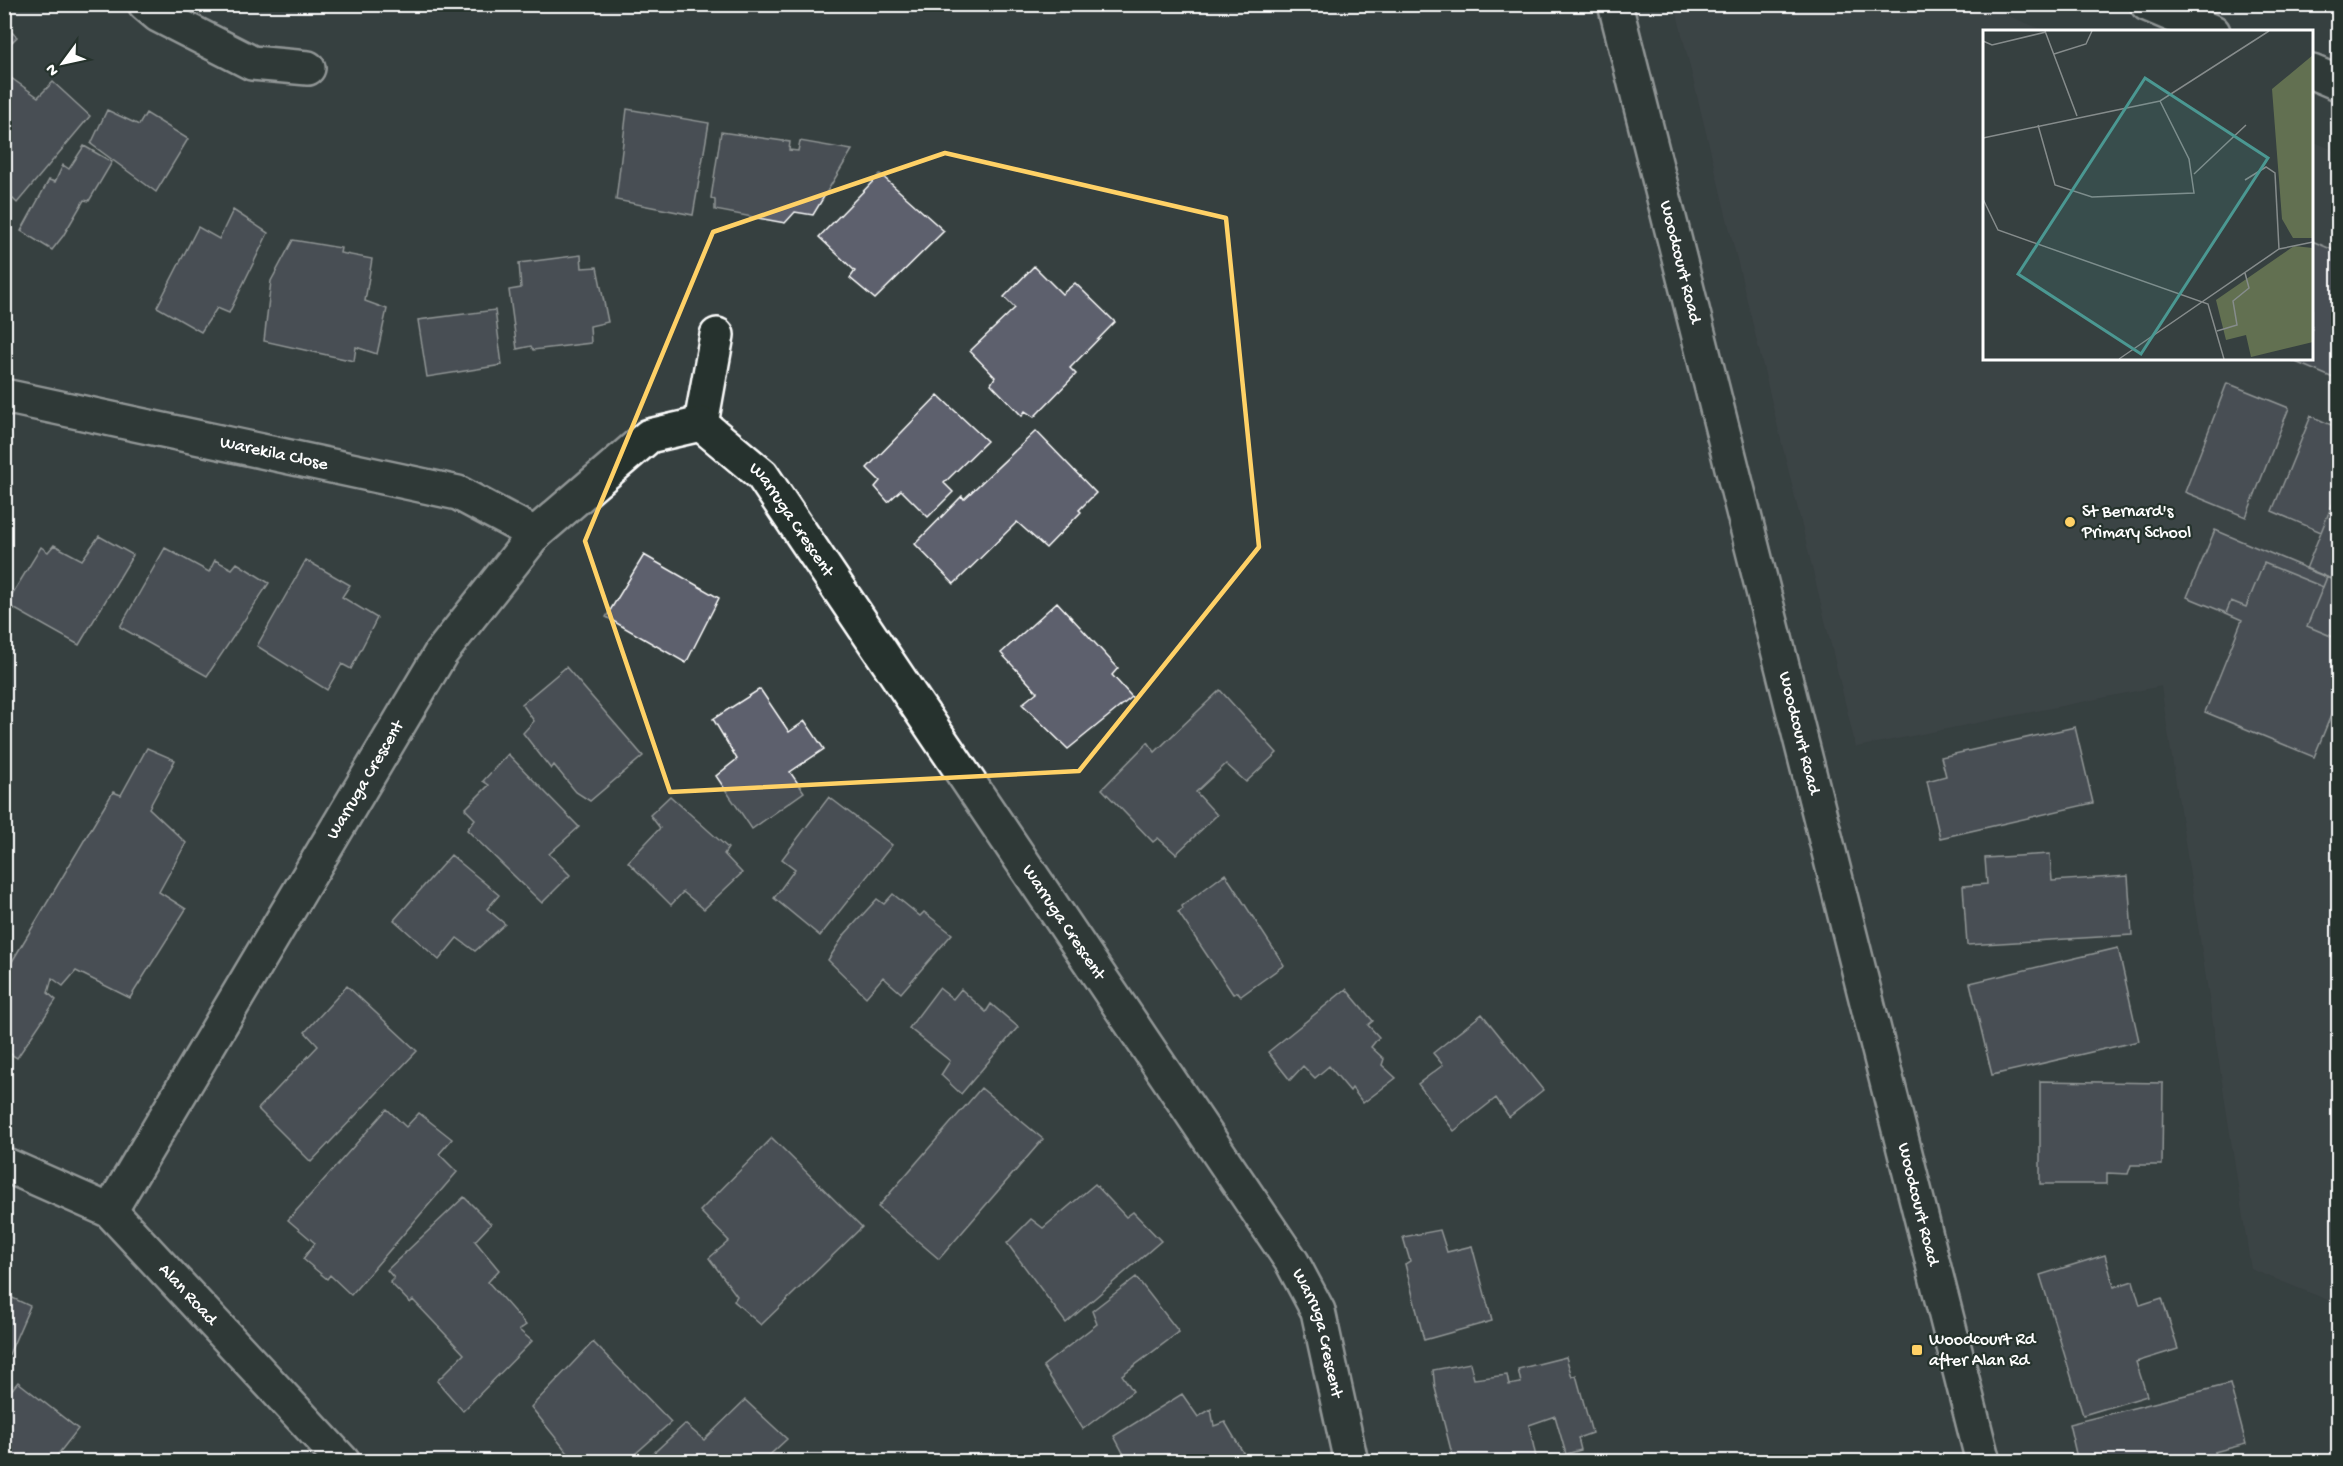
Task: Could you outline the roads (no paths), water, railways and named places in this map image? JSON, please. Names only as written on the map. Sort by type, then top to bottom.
[{"type":"street","points":[[145,4],[158,15],[252,63],[308,68]]},
{"type":"street","name":"Woodcourt Road","points":[[1615,4],[1983,1461]]},
{"type":"street","points":[[2147,4],[2208,30]]},
{"type":"street","points":[[2313,72],[2338,83]]},
{"type":"street","points":[[701,424],[717,335]]},
{"type":"street","name":"Warekila Close","points":[[4,396],[458,493],[535,534]]},
{"type":"street","name":"Warruga Crescent","points":[[110,1211],[441,653],[535,534],[648,436],[701,424],[762,475],[1292,1262],[1317,1311],[1351,1461]]},
{"type":"street","name":"Alan Road","points":[[4,1164],[110,1211],[343,1461]]},
{"type":"place","name":"St Bernard's Primary School","points":[[2070,522]]},
{"type":"place","name":"Woodcourt Rd after Alan Rd","points":[[1917,1350]]}]
